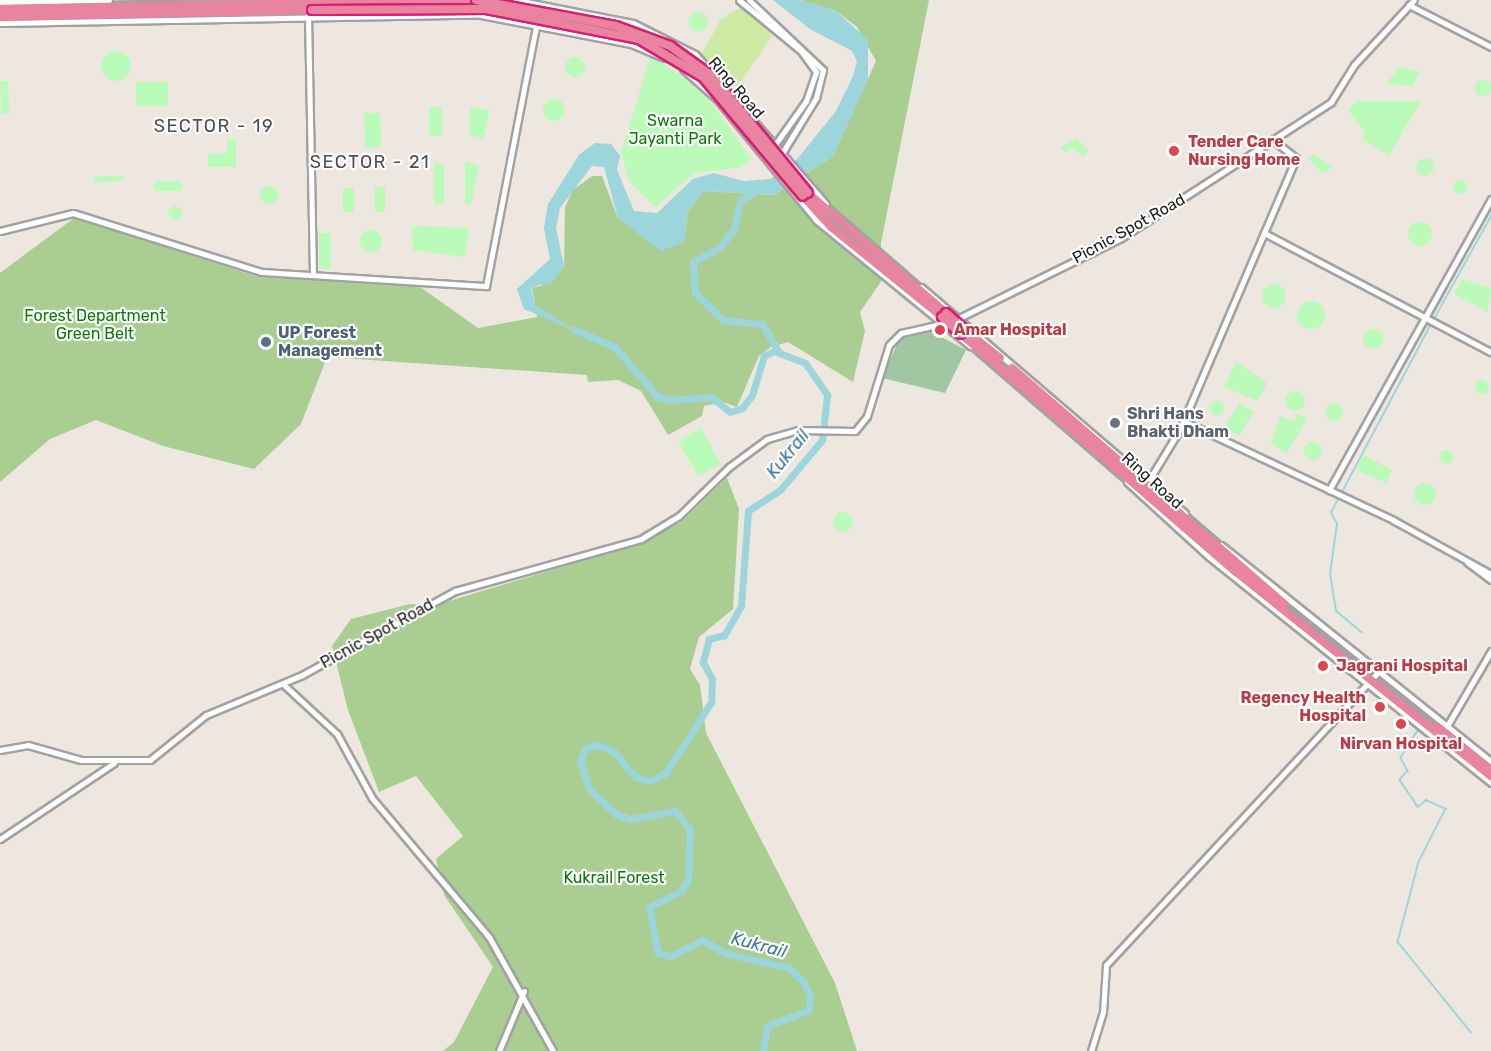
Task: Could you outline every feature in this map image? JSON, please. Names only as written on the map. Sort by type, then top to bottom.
[{"type":"highway","name":"Ring Road","points":[[0,16],[310,9],[474,0],[616,26],[670,46],[712,76],[762,145]]},
{"type":"highway","name":"Ring Road","points":[[0,9],[486,9],[639,39],[703,77],[805,195],[963,331],[1228,566],[1491,770]]},
{"type":"highway","name":"Ring Road","points":[[1373,678],[1491,776]]},
{"type":"street","points":[[0,2],[109,0]]},
{"type":"street","name":"Ring Road","points":[[516,0],[541,2],[633,23],[674,40],[720,78],[782,153],[805,195]]},
{"type":"street","points":[[739,0],[801,51],[816,72],[806,101],[776,145],[762,157]]},
{"type":"street","points":[[748,0],[823,70],[816,98],[782,153],[769,166]]},
{"type":"street","name":"Picnic Spot Road","points":[[0,750],[28,745],[114,762],[150,760],[207,715],[283,684],[455,591],[640,539],[679,516],[729,467],[767,439],[810,431],[855,431],[867,416],[889,345],[901,333],[960,319],[1121,238],[1274,141],[1331,102],[1354,65],[1414,0]]},
{"type":"street","points":[[0,231],[73,213],[261,272],[313,273],[486,286],[541,2]]},
{"type":"street","points":[[1409,5],[1491,47]]},
{"type":"street","points":[[310,9],[313,273]]},
{"type":"street","points":[[0,23],[310,9],[481,15],[631,44],[675,63],[717,99],[773,172],[960,319],[963,331]]},
{"type":"street","points":[[1149,480],[1183,422],[1296,158],[1274,141]]},
{"type":"street","points":[[805,195],[941,324],[963,331],[1149,480],[1491,783]]},
{"type":"street","points":[[1335,493],[1429,321],[1491,199]]},
{"type":"street","points":[[1264,233],[1491,352]]},
{"type":"street","points":[[1183,422],[1335,493],[1491,574]]},
{"type":"street","points":[[1466,561],[1491,580]]},
{"type":"street","points":[[1448,724],[1491,651]]},
{"type":"street","points":[[1373,678],[1448,724],[1491,761]]},
{"type":"street","points":[[1091,1051],[1103,1012],[1106,965],[1373,678]]},
{"type":"street","points":[[283,684],[337,734],[372,798],[489,937],[524,991],[553,1051]]},
{"type":"street","points":[[0,839],[114,762]]},
{"type":"street","points":[[499,1051],[524,991]]},
{"type":"green space","name":"Forest Department Green Belt","points":[[800,0],[929,0],[881,243],[882,280],[860,312],[865,331],[853,382],[788,342],[771,347],[759,356],[737,407],[723,402],[704,406],[702,416],[668,435],[641,391],[618,380],[588,382],[587,375],[327,357],[301,424],[254,469],[163,446],[96,420],[50,439],[0,482],[0,273],[74,218],[258,277],[413,282],[478,328],[537,317],[532,287],[541,286],[564,267],[565,207],[573,190],[592,176],[602,176],[618,218],[684,242],[688,211],[704,191],[774,195],[833,156],[876,61],[857,27],[836,11]]},
{"type":"green space","points":[[742,7],[772,36],[736,89],[701,55],[721,19]]},
{"type":"green space","points":[[698,12],[705,15],[708,22],[705,29],[698,32],[691,29],[688,22],[691,15]]},
{"type":"green space","points":[[116,51],[122,52],[130,60],[130,72],[122,80],[116,81],[110,80],[102,72],[101,66],[102,60],[110,52]]},
{"type":"green space","name":"Swarna Jayanti Park","points":[[651,55],[702,90],[752,160],[737,168],[694,173],[656,207],[629,181],[621,152]]},
{"type":"green space","points":[[575,57],[582,60],[585,67],[582,74],[575,77],[568,74],[565,67],[568,60]]},
{"type":"green space","points":[[1400,66],[1420,72],[1413,86],[1386,84]]},
{"type":"green space","points":[[1483,80],[1491,88],[1483,96],[1475,88]]},
{"type":"green space","points":[[0,81],[8,81],[9,114],[1,114]]},
{"type":"green space","points":[[136,82],[168,82],[168,106],[136,106]]},
{"type":"green space","points":[[554,99],[562,102],[565,110],[562,118],[554,121],[546,118],[543,110],[546,102]]},
{"type":"green space","points":[[1356,101],[1421,101],[1389,155],[1362,139],[1365,132],[1348,110]]},
{"type":"green space","points":[[429,107],[442,107],[442,136],[429,136]]},
{"type":"green space","points":[[470,107],[489,110],[484,139],[469,135]]},
{"type":"green space","points":[[380,113],[381,147],[365,148],[364,114]]},
{"type":"green space","points":[[1077,138],[1089,151],[1083,157],[1072,148],[1066,153],[1060,148]]},
{"type":"green space","points":[[227,139],[236,139],[236,167],[208,167],[208,154],[227,153]]},
{"type":"green space","points":[[1314,155],[1333,167],[1323,173],[1308,159]]},
{"type":"green space","points":[[1421,158],[1429,158],[1434,163],[1432,174],[1421,176],[1416,171],[1416,163]]},
{"type":"green space","points":[[465,162],[479,165],[471,204],[465,204]]},
{"type":"green space","points":[[434,163],[444,163],[444,204],[434,204]]},
{"type":"green space","points":[[94,176],[123,176],[124,181],[94,182]]},
{"type":"green space","points":[[1457,180],[1463,180],[1467,187],[1463,194],[1457,194],[1453,190],[1453,184]]},
{"type":"green space","points":[[154,181],[182,181],[182,191],[154,191]]},
{"type":"green space","points":[[269,186],[275,189],[278,195],[275,201],[269,204],[263,201],[260,195],[263,189]]},
{"type":"green space","points":[[375,187],[385,187],[385,212],[375,212]]},
{"type":"green space","points":[[343,188],[354,188],[354,212],[343,212]]},
{"type":"green space","points":[[175,206],[180,208],[182,213],[180,218],[175,220],[170,218],[168,213],[170,208]]},
{"type":"green space","points":[[1420,222],[1429,225],[1432,234],[1429,243],[1420,246],[1411,243],[1408,234],[1411,225]]},
{"type":"green space","points":[[412,226],[469,228],[465,257],[413,250]]},
{"type":"green space","points":[[371,230],[379,233],[382,241],[379,249],[371,252],[363,249],[360,241],[363,233]]},
{"type":"green space","points":[[319,233],[331,233],[331,269],[319,269]]},
{"type":"green space","points":[[1462,279],[1491,288],[1488,312],[1454,294]]},
{"type":"green space","points":[[1274,284],[1282,288],[1286,296],[1282,304],[1274,308],[1266,304],[1262,296],[1266,288]]},
{"type":"green space","points":[[1311,301],[1321,305],[1325,315],[1321,325],[1311,329],[1301,325],[1297,315],[1301,305]]},
{"type":"green space","points":[[926,329],[966,350],[945,393],[882,378],[899,340]]},
{"type":"green space","points":[[1373,329],[1380,332],[1383,339],[1380,346],[1373,349],[1366,346],[1363,339],[1366,332]]},
{"type":"green space","points":[[1236,362],[1267,383],[1258,401],[1224,387]]},
{"type":"green space","points":[[1479,380],[1485,380],[1489,387],[1485,394],[1479,394],[1475,390],[1475,384]]},
{"type":"green space","points":[[1295,391],[1302,394],[1305,401],[1302,408],[1295,411],[1288,408],[1285,401],[1288,394]]},
{"type":"green space","points":[[1217,401],[1222,403],[1224,408],[1222,413],[1217,415],[1212,413],[1210,408],[1212,403]]},
{"type":"green space","points":[[1239,403],[1254,412],[1239,436],[1225,427]]},
{"type":"green space","points":[[1334,403],[1340,406],[1343,412],[1340,418],[1334,421],[1328,418],[1325,412],[1328,406]]},
{"type":"green space","points":[[1298,414],[1307,418],[1287,453],[1271,444],[1280,416],[1294,421]]},
{"type":"green space","points":[[701,428],[721,464],[698,476],[678,441]]},
{"type":"green space","points":[[1313,442],[1319,445],[1322,451],[1319,457],[1313,460],[1307,457],[1304,451],[1307,445]]},
{"type":"green space","points":[[1446,450],[1451,452],[1453,457],[1451,462],[1446,464],[1441,462],[1439,457],[1441,452]]},
{"type":"green space","points":[[1364,455],[1392,470],[1386,483],[1356,470]]},
{"type":"green space","name":"Kukrail Forest","points":[[727,478],[739,509],[733,609],[699,637],[690,669],[700,685],[706,733],[835,983],[857,1051],[443,1051],[454,1042],[493,967],[444,895],[436,859],[463,836],[416,776],[379,792],[348,710],[332,646],[351,619],[410,604],[436,605],[644,542],[683,521]]},
{"type":"green space","points":[[1425,483],[1433,486],[1436,494],[1433,502],[1425,505],[1417,502],[1414,494],[1417,486]]},
{"type":"green space","points":[[843,512],[850,515],[853,522],[850,529],[843,532],[836,529],[833,522],[836,515]]},
{"type":"water","points":[[773,0],[800,0],[836,11],[868,40],[868,80],[833,156],[774,195],[704,191],[688,211],[684,242],[661,251],[618,218],[604,167],[592,166],[560,208],[556,228],[564,266],[553,282],[531,287],[535,305],[582,334],[524,309],[517,289],[550,259],[544,228],[548,204],[579,155],[595,143],[611,144],[620,156],[617,170],[634,211],[657,213],[693,179],[714,173],[744,181],[770,179],[794,163],[836,111],[853,76],[857,61],[852,51],[810,29]]},
{"type":"waterway","points":[[754,192],[740,201],[734,229],[720,247],[693,262],[695,293],[723,320],[762,324],[779,352]]},
{"type":"waterway","points":[[1434,319],[1491,216]]},
{"type":"waterway","points":[[1362,633],[1336,611],[1330,574],[1337,524],[1331,513],[1431,324]]},
{"type":"waterway","name":"Kukrail","points":[[575,330],[615,347],[657,396],[669,400],[711,397],[730,412],[742,408],[752,395],[764,356],[774,351],[805,363],[827,395],[822,440],[780,490],[748,511],[741,606],[724,635],[709,639],[703,662],[712,679],[711,702],[666,773],[651,781],[635,777],[613,751],[598,745],[586,748],[580,760],[589,789],[616,814],[630,819],[675,811],[690,829],[688,880],[681,891],[649,907],[658,953],[670,956],[703,940],[725,953],[789,968],[803,981],[810,996],[809,1010],[767,1026],[763,1051]]},
{"type":"waterway","points":[[1419,699],[1491,757]]},
{"type":"waterway","points":[[1419,729],[1401,758],[1408,771],[1400,780],[1418,807],[1426,800],[1446,809],[1419,862],[1398,942],[1471,1032]]},
{"type":"place","name":"Tender Care Nursing Home","points":[[1174,151]]},
{"type":"place","name":"Amar Hospital","points":[[940,330]]},
{"type":"place","name":"UP Forest Management","points":[[266,342]]},
{"type":"place","name":"Shri Hans Bhakti Dham","points":[[1115,423]]},
{"type":"place","name":"Jagrani Hospital","points":[[1323,666]]},
{"type":"place","name":"Regency Health Hospital","points":[[1380,707]]},
{"type":"place","name":"Nirvan Hospital","points":[[1401,724]]},
{"type":"district","name":"SECTOR - 19","points":[[214,126]]},
{"type":"district","name":"SECTOR - 21","points":[[370,162]]}]
